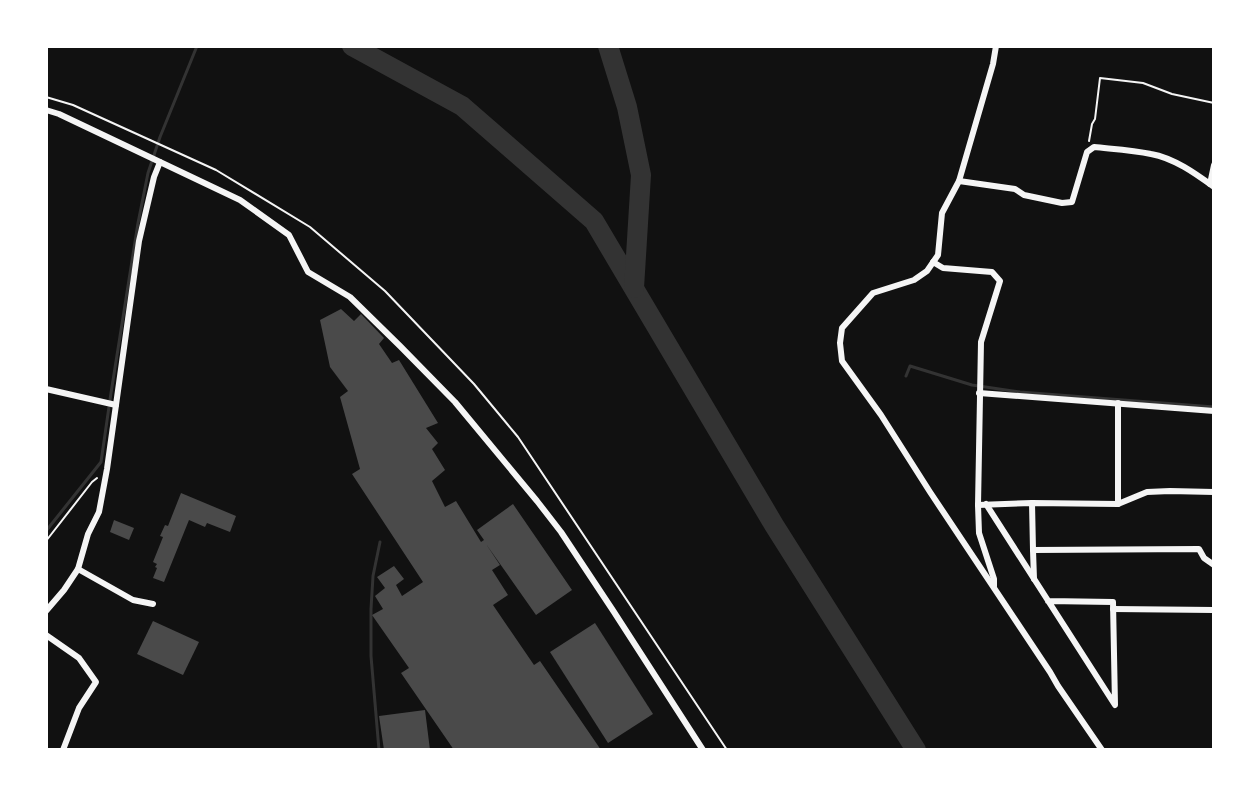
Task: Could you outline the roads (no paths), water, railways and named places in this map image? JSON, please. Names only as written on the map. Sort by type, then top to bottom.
[{"type":"street","points":[[996,46],[993,64],[959,181],[942,213],[938,255],[927,272],[914,280],[873,293],[842,328],[840,343],[842,361],[1102,750]]},
{"type":"street","points":[[46,110],[59,114],[240,200],[289,235],[308,272],[350,297],[455,402],[537,501],[561,532],[703,750]]},
{"type":"street","points":[[959,181],[1015,189],[1024,195],[1062,203],[1072,202],[1088,152],[1094,147],[1152,154],[1170,160],[1212,186],[1214,165]]},
{"type":"street","points":[[46,611],[64,590],[78,568],[88,534],[99,512],[139,241],[154,177],[160,162]]},
{"type":"street","points":[[933,262],[943,268],[992,272],[1000,281],[981,342],[979,393],[982,504],[979,533],[994,579],[994,588]]},
{"type":"street","points":[[46,389],[116,405]]},
{"type":"street","points":[[979,393],[1214,411]]},
{"type":"street","points":[[1118,403],[1118,504]]},
{"type":"street","points":[[982,504],[1118,504],[1147,492],[1170,490],[1214,492]]},
{"type":"street","points":[[1032,503],[1034,579]]},
{"type":"street","points":[[982,504],[1034,579],[1048,601],[1115,705],[1113,602],[1048,601]]},
{"type":"street","points":[[1033,550],[1199,549],[1204,558],[1214,565]]},
{"type":"street","points":[[78,568],[133,600],[153,604]]},
{"type":"street","points":[[1113,609],[1214,610]]},
{"type":"street","points":[[46,635],[79,658],[96,682],[79,708],[63,750]]},
{"type":"waterway","points":[[46,531],[101,462],[138,223],[148,173],[197,46]]},
{"type":"waterway","points":[[352,46],[462,106],[594,221],[774,525],[916,750]]},
{"type":"waterway","points":[[608,46],[627,107],[641,175],[634,288]]},
{"type":"waterway","points":[[906,376],[910,366],[972,385],[1020,392],[1214,407]]},
{"type":"waterway","points":[[379,750],[371,656],[371,609],[373,576],[380,542]]}]
